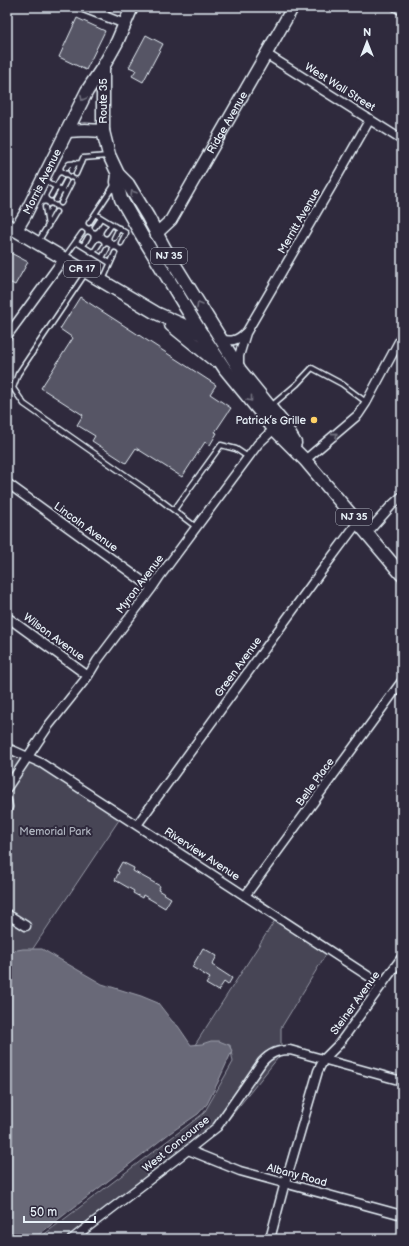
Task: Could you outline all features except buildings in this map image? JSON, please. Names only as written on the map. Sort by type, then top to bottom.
[{"type":"main road","name":"Route 35","points":[[117,178],[103,131],[103,67],[117,42],[132,7]]},
{"type":"main road","name":"Morris Avenue","points":[[11,227],[25,215],[87,92],[103,67]]},
{"type":"main road","points":[[67,131],[103,131]]},
{"type":"main road","name":"NJ 35","points":[[117,178],[128,184],[148,217],[156,234],[220,339],[240,370],[283,423],[306,460]]},
{"type":"main road","name":"NJ 35","points":[[117,178],[121,199],[203,336],[225,369],[274,429],[306,460],[402,575]]},
{"type":"main road","name":"CR 17","points":[[11,227],[156,313],[203,336],[216,345],[240,370]]},
{"type":"main road","name":"CR 17","points":[[156,313],[225,369]]},
{"type":"street","name":"Ridge Avenue","points":[[156,234],[171,220],[294,7]]},
{"type":"street","points":[[396,7],[402,11]]},
{"type":"street","points":[[85,8],[125,24]]},
{"type":"street","name":"West Wall Street","points":[[266,54],[402,140]]},
{"type":"street","name":"Merritt Avenue","points":[[240,370],[239,356],[246,333],[370,119]]},
{"type":"street","points":[[7,336],[64,258]]},
{"type":"street","points":[[220,339],[232,341],[239,339],[246,333]]},
{"type":"street","points":[[306,460],[352,421],[362,410],[402,336]]},
{"type":"street","name":"Myron Avenue","points":[[7,788],[50,725],[88,676],[117,634],[248,457],[258,444],[274,429]]},
{"type":"street","name":"Lincoln Avenue","points":[[7,483],[152,588]]},
{"type":"street","points":[[366,533],[402,496]]},
{"type":"street","name":"Green Avenue","points":[[137,825],[358,522]]},
{"type":"street","name":"Wilson Avenue","points":[[7,617],[88,676]]},
{"type":"street","name":"Belle Place","points":[[245,896],[402,681]]},
{"type":"street","name":"Riverview Avenue","points":[[7,749],[28,756],[41,763],[382,985]]},
{"type":"street","points":[[7,801],[7,810]]},
{"type":"street","points":[[7,914],[26,926]]},
{"type":"street","name":"Steiner Avenue","points":[[270,1239],[288,1171],[318,1071],[324,1059],[339,1044],[402,957]]},
{"type":"street","name":"West Concourse","points":[[72,1239],[217,1127],[262,1062],[276,1052],[290,1050],[402,1081]]},
{"type":"street","name":"Albany Road","points":[[188,1150],[240,1171],[402,1215]]},
{"type":"lane","points":[[104,15],[108,7]]},
{"type":"lane","points":[[76,174],[83,158],[109,155]]},
{"type":"lane","points":[[71,171],[75,163]]},
{"type":"lane","points":[[66,168],[68,164],[81,163]]},
{"type":"lane","points":[[51,196],[61,178]]},
{"type":"lane","points":[[89,223],[117,178]]},
{"type":"lane","points":[[43,179],[66,193]]},
{"type":"lane","points":[[56,200],[66,181]]},
{"type":"lane","points":[[61,202],[71,183]]},
{"type":"lane","points":[[46,207],[48,226]]},
{"type":"lane","points":[[47,217],[51,209]]},
{"type":"lane","points":[[37,243],[56,212]]},
{"type":"lane","points":[[95,214],[126,233]]},
{"type":"lane","points":[[95,227],[101,218]]},
{"type":"lane","points":[[106,233],[112,224]]},
{"type":"lane","points":[[114,238],[119,228]]},
{"type":"lane","points":[[121,242],[126,233],[138,228]]},
{"type":"lane","points":[[64,258],[82,233]]},
{"type":"lane","points":[[83,246],[88,237]]},
{"type":"lane","points":[[76,242],[110,263]]},
{"type":"lane","points":[[93,253],[99,244]]},
{"type":"lane","points":[[102,258],[107,249]]},
{"type":"lane","points":[[102,281],[115,253]]},
{"type":"lane","points":[[87,272],[18,374],[13,388],[24,404],[154,495],[196,527]]},
{"type":"lane","points":[[270,407],[298,384],[312,368],[342,384],[366,403]]},
{"type":"lane","points":[[174,510],[221,445],[236,450],[248,457]]},
{"type":"green space","name":"Memorial Park","points":[[24,755],[121,817],[30,953],[7,963],[7,757]]},
{"type":"green space","points":[[277,917],[328,951],[281,1028],[281,1054],[228,1120],[79,1239],[38,1239],[204,1113],[233,1062],[230,1045],[210,1043],[191,1051]]},
{"type":"water","points":[[23,949],[42,949],[102,984],[158,1003],[172,1021],[178,1026],[191,1045],[219,1041],[229,1045],[232,1051],[207,1104],[198,1114],[170,1133],[33,1239],[7,1239],[7,954],[12,951]]},
{"type":"place","name":"Patrick’s Grille","points":[[314,420]]}]
